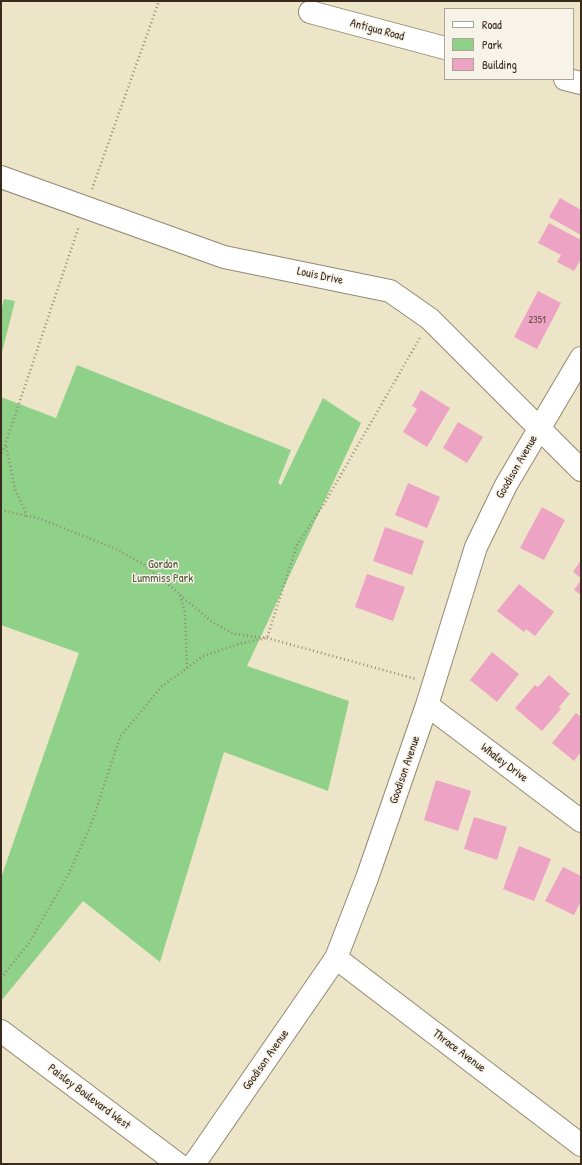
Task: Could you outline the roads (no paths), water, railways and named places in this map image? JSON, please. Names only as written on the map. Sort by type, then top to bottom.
[{"type":"street","name":"Antigua Road","points":[[310,12],[444,48]]},
{"type":"street","points":[[569,80],[581,83]]},
{"type":"street","name":"Louis Drive","points":[[1,176],[224,256],[390,291],[430,319],[581,470]]},
{"type":"street","name":"Goodison Avenue","points":[[194,1164],[336,958],[369,871],[427,705],[432,684],[476,547],[506,485],[581,358]]},
{"type":"street","name":"Whaley Drive","points":[[427,705],[581,821]]},
{"type":"street","name":"Thrace Avenue","points":[[336,958],[581,1145]]},
{"type":"street","name":"Paisley Boulevard West","points":[[1,1031],[178,1164]]},
{"type":"park label","name":"Gordon Lummiss Park","points":[[163,572]]}]
